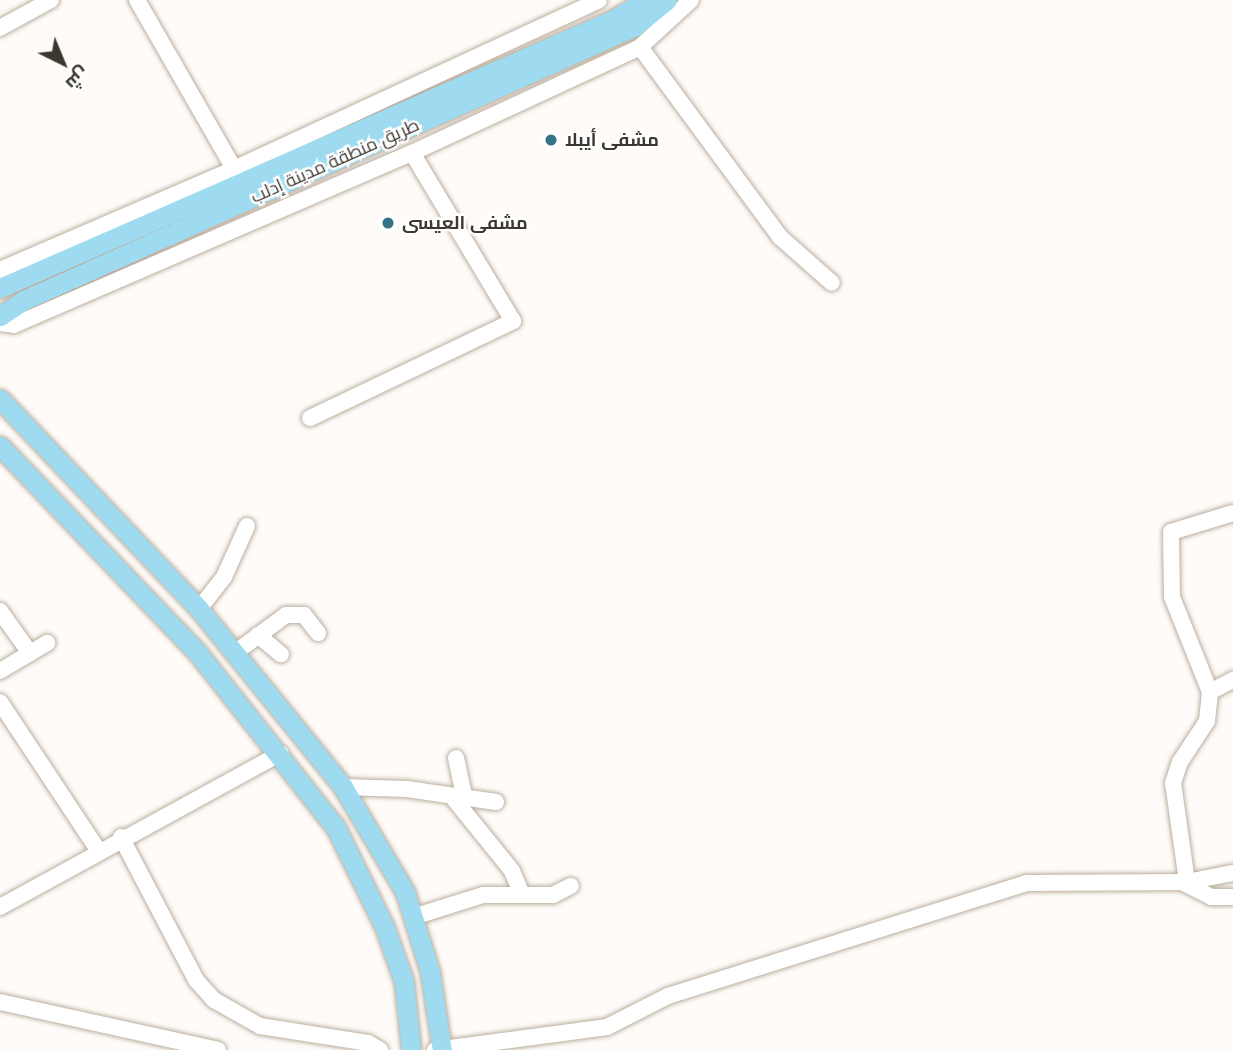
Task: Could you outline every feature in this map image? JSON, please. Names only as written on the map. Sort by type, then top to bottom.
[{"type":"main road","name":"طريق منطقة مدينة إدلب","points":[[0,288],[614,19],[646,0]]},
{"type":"main road","name":"طريق منطقة مدينة إدلب","points":[[0,316],[24,300],[635,26],[667,0]]},
{"type":"main road","points":[[0,399],[199,609],[343,787],[405,892],[430,972],[439,1049]]},
{"type":"main road","points":[[0,446],[197,652],[281,753],[335,828],[384,928],[404,982],[411,1050]]},
{"type":"street","points":[[0,28],[51,0]]},
{"type":"street","points":[[137,0],[234,169]]},
{"type":"street","points":[[0,270],[234,169],[599,0]]},
{"type":"street","points":[[0,323],[14,326],[412,153],[640,47],[691,0]]},
{"type":"street","points":[[640,47],[780,237],[832,283]]},
{"type":"street","points":[[310,418],[513,321],[412,153]]},
{"type":"street","points":[[1233,513],[1171,531],[1172,597],[1210,692],[1207,721],[1180,762],[1173,783],[1184,882],[1202,895],[1233,897]]},
{"type":"street","points":[[199,609],[224,577],[247,526]]},
{"type":"street","points":[[0,611],[30,653]]},
{"type":"street","points":[[236,652],[286,615],[296,613],[311,621],[318,633]]},
{"type":"street","points":[[258,635],[281,654]]},
{"type":"street","points":[[0,671],[47,643]]},
{"type":"street","points":[[1210,692],[1233,680]]},
{"type":"street","points":[[0,702],[98,850]]},
{"type":"street","points":[[0,907],[121,837],[281,753]]},
{"type":"street","points":[[456,758],[460,800],[512,871],[521,892]]},
{"type":"street","points":[[343,787],[407,789],[460,800],[496,802]]},
{"type":"street","points":[[121,837],[197,980],[214,1000],[260,1026],[368,1043],[380,1050]]},
{"type":"street","points":[[439,1049],[517,1045],[607,1027],[668,996],[1027,883],[1184,882],[1233,873]]},
{"type":"street","points":[[413,917],[483,895],[521,892],[553,895],[571,886]]},
{"type":"street","points":[[0,1002],[218,1050]]},
{"type":"place","name":"مشفى أيبلا","points":[[551,140]]},
{"type":"place","name":"مشفى العيسى","points":[[388,223]]}]
